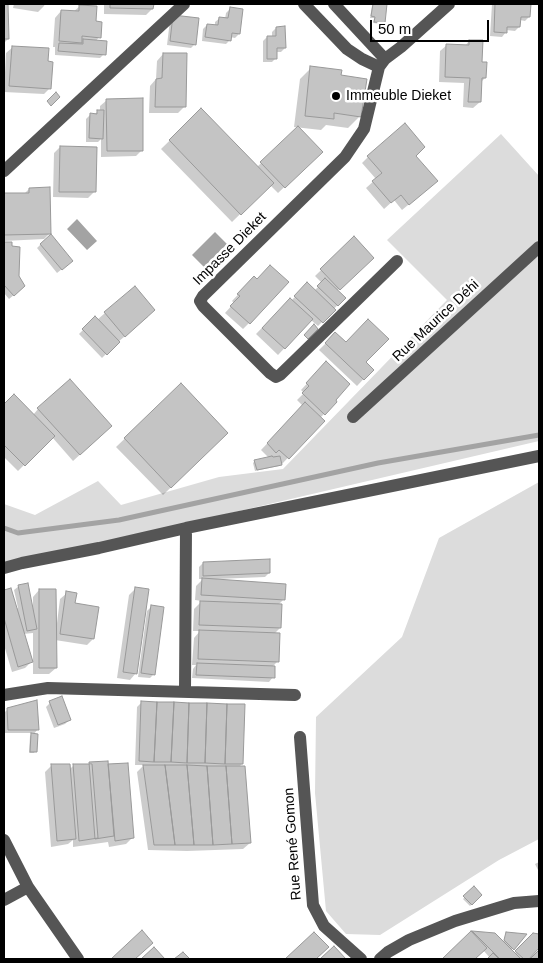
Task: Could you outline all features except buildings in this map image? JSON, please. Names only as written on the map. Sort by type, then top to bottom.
[{"type":"street","points":[[4,172],[184,4]]},
{"type":"street","points":[[304,4],[347,49],[362,59],[382,63]]},
{"type":"street","points":[[334,4],[382,63]]},
{"type":"street","points":[[382,63],[449,4]]},
{"type":"street","name":"Impasse Dieket","points":[[382,63],[364,130],[345,157],[200,301],[256,360],[276,377],[397,260]]},
{"type":"street","name":"Rue Maurice Déhi","points":[[353,417],[539,246]]},
{"type":"street","points":[[4,568],[186,528],[539,456]]},
{"type":"street","points":[[185,691],[186,528]]},
{"type":"street","points":[[4,695],[48,688],[295,694]]},
{"type":"street","name":"Rue René Gomon","points":[[300,737],[312,905],[324,926],[361,959]]},
{"type":"street","points":[[4,840],[28,887],[78,959]]},
{"type":"street","points":[[4,900],[28,887]]},
{"type":"street","points":[[380,959],[409,940],[455,920],[514,903],[539,901]]},
{"type":"shaded area","points":[[501,134],[539,176],[539,441],[4,566],[4,504],[35,515],[98,481],[121,505],[219,477],[283,469],[447,300],[387,240]]},
{"type":"shaded area","points":[[77,219],[97,241],[87,250],[67,229]]},
{"type":"shaded area","points":[[215,232],[227,244],[204,267],[192,255]]},
{"type":"shaded area","points":[[539,482],[539,839],[499,860],[380,935],[346,934],[326,911],[315,793],[316,717],[402,637],[439,538]]},
{"type":"waterway","points":[[4,528],[18,533],[119,520],[378,463],[539,435]]},
{"type":"place","name":"Immeuble Dieket","points":[[336,96]]}]
